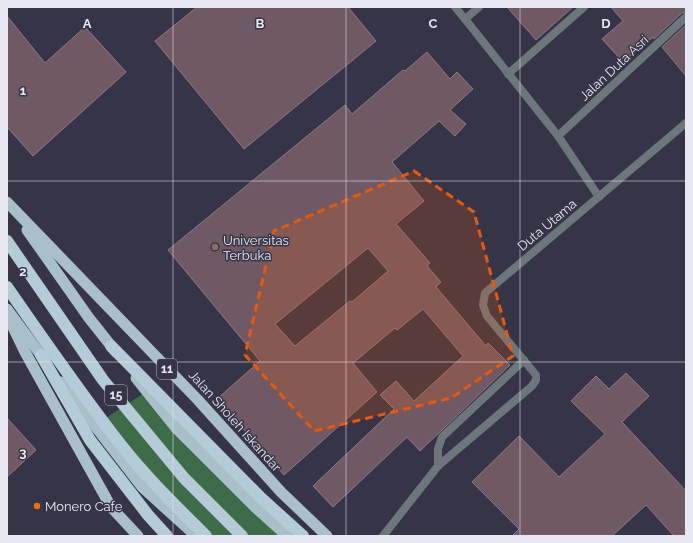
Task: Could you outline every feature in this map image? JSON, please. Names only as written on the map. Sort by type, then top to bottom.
[{"type":"highway","name":"Jalan Sholeh Iskandar","points":[[7,202],[89,318],[176,428],[286,536]]},
{"type":"highway","name":"Jalan Sholeh Iskandar","points":[[7,202],[198,400],[281,492],[327,536]]},
{"type":"highway","name":"15","points":[[7,241],[104,380],[184,478],[242,536]]},
{"type":"highway","name":"15","points":[[7,287],[121,445],[165,495],[206,536]]},
{"type":"highway","points":[[7,309],[142,487],[196,536]]},
{"type":"highway","points":[[7,316],[25,352],[111,507],[138,536]]},
{"type":"highway","points":[[111,346],[262,498],[303,536]]},
{"type":"highway","points":[[41,355],[90,440],[148,515],[167,536]]},
{"type":"street","points":[[455,7],[558,136],[599,197]]},
{"type":"street","points":[[465,19],[479,7]]},
{"type":"street","points":[[508,74],[584,7]]},
{"type":"street","name":"Jalan Duta Asri","points":[[558,136],[686,17]]},
{"type":"street","name":"Duta Utama","points":[[383,536],[438,466],[532,386],[536,380],[536,375],[487,316],[483,305],[485,293],[686,123]]},
{"type":"street","points":[[438,466],[438,449],[442,438],[524,360]]},
{"type":"highlighted area","points":[[414,171],[474,212],[513,356],[451,398],[314,431],[245,355],[274,231]]},
{"type":"green space","points":[[147,391],[287,536],[206,536],[103,420]]},
{"type":"building","points":[[197,7],[348,7],[376,41],[244,149],[155,41]]},
{"type":"building","points":[[507,7],[573,7],[536,40]]},
{"type":"building","points":[[611,7],[686,7],[686,12],[682,13],[654,39],[653,37],[623,62],[602,39],[623,21]]},
{"type":"building","points":[[7,16],[45,63],[85,27],[126,72],[33,156],[7,127]]},
{"type":"building","points":[[686,25],[686,76],[662,47]]},
{"type":"building","points":[[427,52],[450,79],[457,72],[473,89],[450,110],[466,124],[455,136],[439,121],[392,162],[424,201],[396,224],[430,263],[427,266],[441,282],[436,287],[486,346],[488,343],[510,365],[420,451],[407,437],[333,507],[313,486],[394,409],[380,395],[396,381],[414,401],[463,356],[423,309],[397,330],[395,328],[353,363],[377,392],[284,475],[217,399],[260,361],[168,250],[345,105],[352,114],[403,70],[405,71]],"holes":[[[368,248],[388,271],[352,302],[350,301],[295,346],[275,324]]]},
{"type":"building","points":[[626,373],[649,396],[622,422],[686,491],[686,536],[674,536],[646,505],[612,536],[512,536],[519,529],[472,482],[519,436],[559,477],[605,434],[571,401],[596,376],[609,389]]},
{"type":"building","points":[[7,418],[36,450],[7,477]]},
{"type":"place","name":"Universitas Terbuka","points":[[215,247]]},
{"type":"place","name":"Monero Cafe","points":[[37,506]]}]
